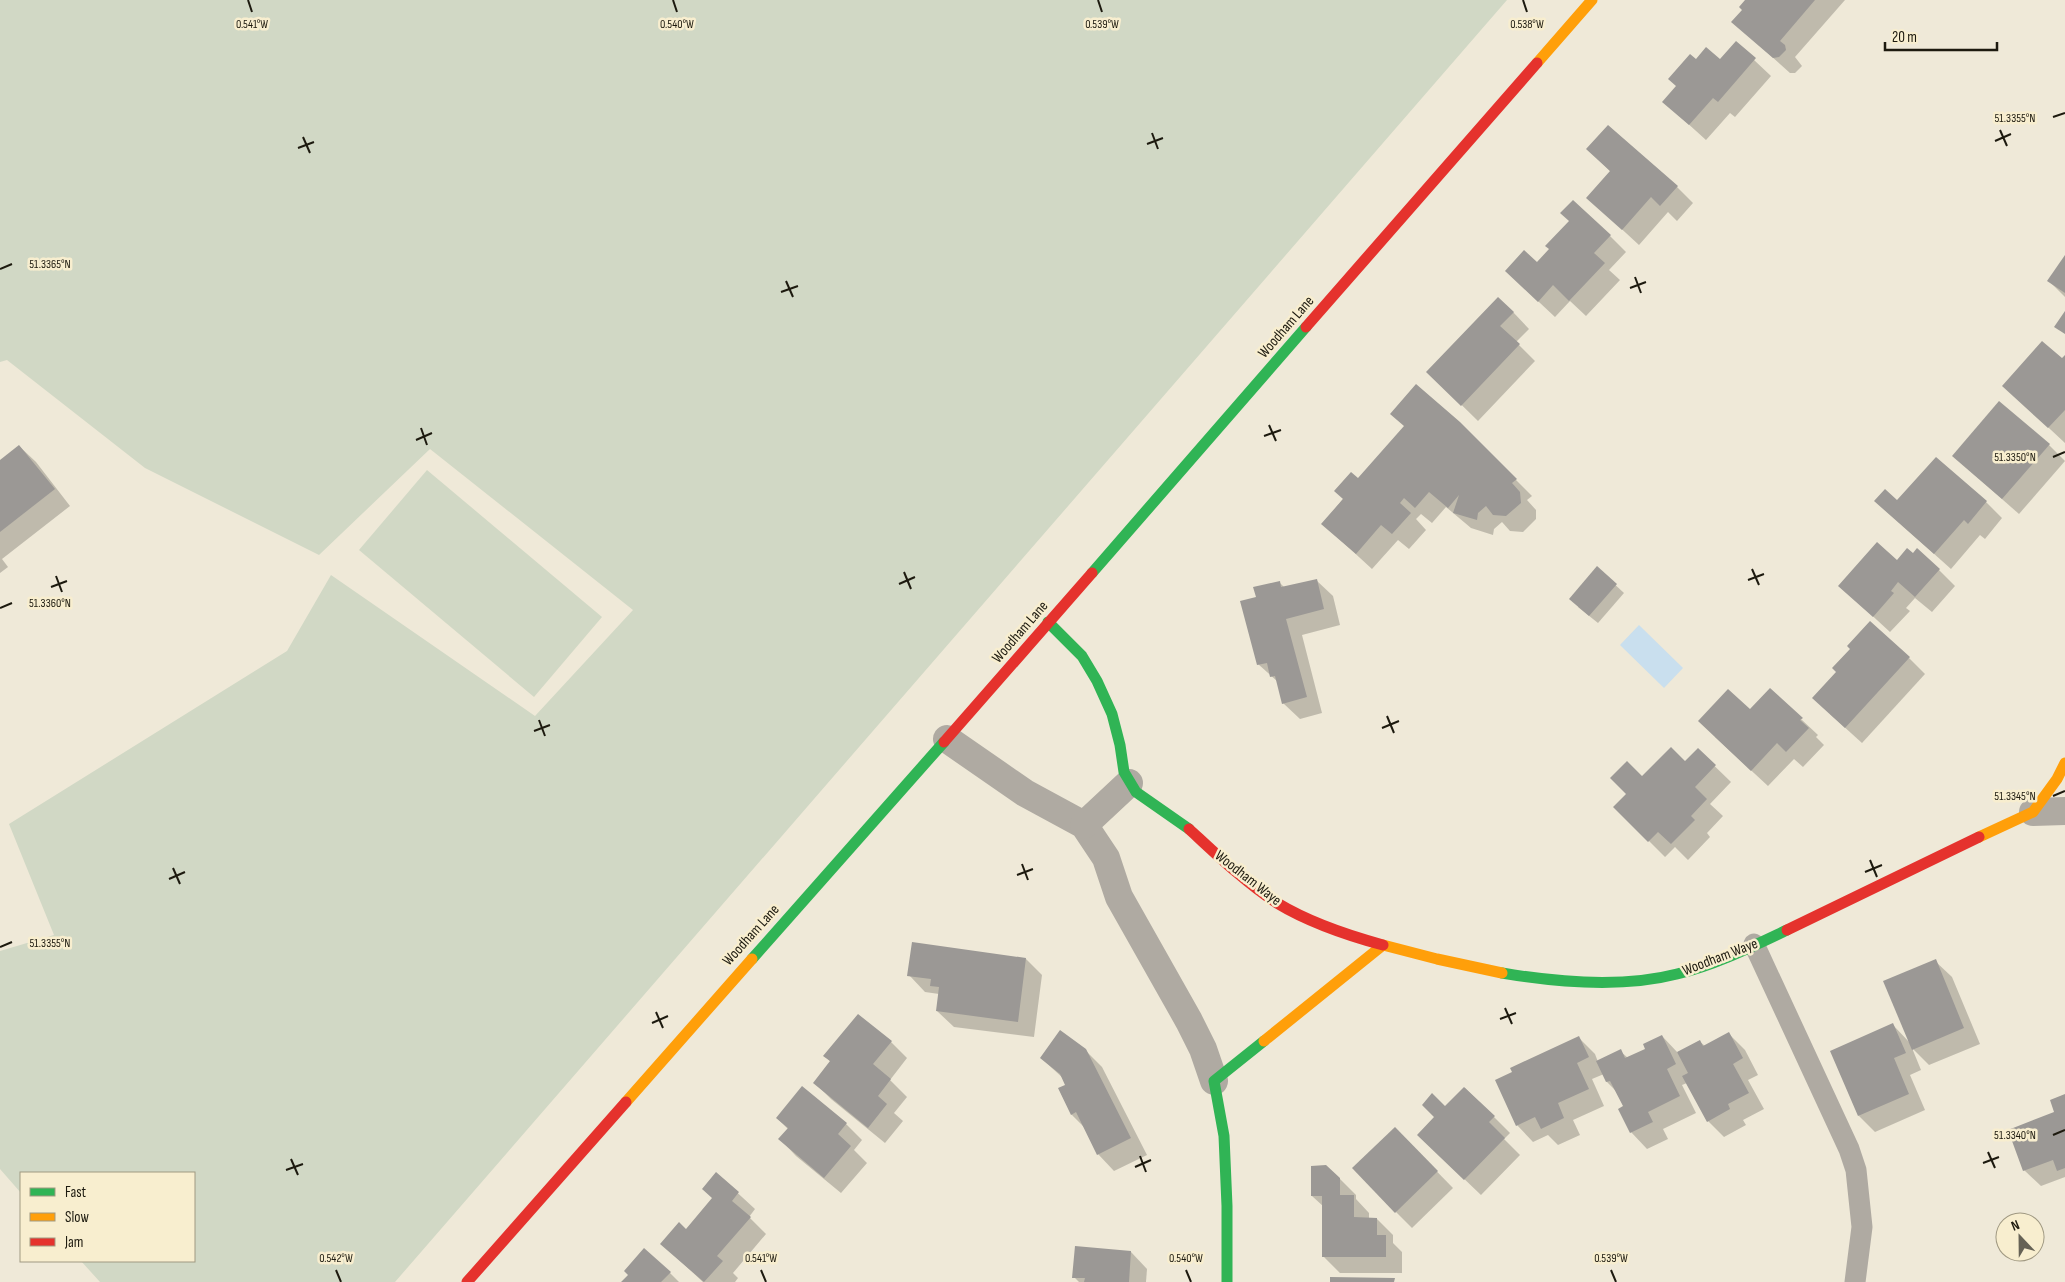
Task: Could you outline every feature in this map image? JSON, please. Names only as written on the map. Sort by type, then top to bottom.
[{"type":"main road","name":"Woodham Lane","points":[[467,1282],[615,1112],[947,739],[1592,0]]},
{"type":"main road","name":"Woodham Waye","points":[[1048,622],[1082,656],[1097,681],[1112,714],[1120,745],[1124,772],[1129,783],[1147,801],[1185,826],[1219,858],[1276,902],[1309,920],[1344,935],[1451,964],[1520,977],[1604,981],[1659,978],[1714,962],[1814,918],[2033,812],[2057,778],[2065,763]]},
{"type":"main road","points":[[1227,1282],[1227,1206],[1224,1136],[1214,1080],[1383,945]]},
{"type":"street","points":[[947,739],[1024,793],[1084,825],[1106,858],[1119,897],[1203,1049],[1214,1080]]},
{"type":"street","points":[[1084,825],[1129,783]]},
{"type":"street","name":"Woodham Waye","points":[[2033,812],[2065,811]]},
{"type":"lane","points":[[1754,944],[1849,1149],[1856,1170],[1862,1227],[1855,1282]]},
{"type":"green space","points":[[0,0],[1507,0],[395,1282],[100,1282],[82,1262],[195,1262],[195,1172],[20,1172],[20,1192],[0,1169],[0,951],[54,935],[9,824],[287,651],[331,575],[535,716],[633,610],[430,449],[319,555],[145,468],[7,360],[0,362]]},
{"type":"green space","points":[[427,470],[602,617],[534,697],[359,550]]},
{"type":"water","points":[[1639,625],[1683,668],[1664,688],[1620,645]]},
{"type":"building","points":[[1745,0],[1815,0],[1780,41],[1785,45],[1786,50],[1779,57],[1773,58],[1731,22],[1742,10],[1739,7]]},
{"type":"building","points":[[1736,41],[1756,58],[1718,102],[1713,98],[1689,125],[1662,102],[1676,86],[1668,79],[1690,54],[1696,59],[1706,47],[1720,59]]},
{"type":"building","points":[[1608,125],[1678,186],[1660,206],[1651,197],[1622,230],[1586,198],[1610,171],[1586,149]]},
{"type":"building","points":[[1573,200],[1611,235],[1594,253],[1605,263],[1569,301],[1553,285],[1538,302],[1505,271],[1524,250],[1537,262],[1549,249],[1545,246],[1569,221],[1560,213]]},
{"type":"building","points":[[2065,255],[2065,293],[2047,281]]},
{"type":"building","points":[[1498,297],[1514,312],[1500,326],[1520,344],[1461,406],[1426,372]]},
{"type":"building","points":[[2065,311],[2065,334],[2054,327]]},
{"type":"building","points":[[2042,341],[2062,358],[2065,355],[2065,410],[2048,428],[2002,386]]},
{"type":"building","points":[[1416,384],[1460,422],[1517,479],[1512,483],[1520,492],[1521,503],[1506,516],[1493,515],[1486,506],[1478,513],[1477,520],[1453,513],[1459,495],[1448,508],[1429,492],[1415,508],[1404,498],[1400,503],[1411,513],[1392,534],[1381,525],[1356,554],[1321,524],[1343,499],[1334,491],[1351,472],[1358,478],[1404,426],[1390,414]]},
{"type":"building","points":[[1999,401],[2050,444],[2002,499],[1952,456]]},
{"type":"building","points":[[19,445],[55,489],[0,532],[0,460]]},
{"type":"building","points":[[1936,457],[1987,501],[1968,524],[1964,520],[1934,554],[1874,501],[1885,489],[1897,500]]},
{"type":"building","points":[[1877,542],[1897,560],[1907,548],[1913,553],[1917,548],[1940,569],[1915,597],[1898,582],[1891,591],[1894,593],[1873,617],[1838,586]]},
{"type":"building","points":[[1597,566],[1617,584],[1589,616],[1569,599]]},
{"type":"building","points":[[1317,579],[1324,609],[1286,619],[1307,697],[1282,704],[1275,676],[1270,677],[1267,663],[1257,665],[1240,601],[1256,597],[1253,587],[1280,581],[1281,587]]},
{"type":"building","points":[[1870,621],[1910,657],[1845,728],[1812,698],[1836,672],[1832,668],[1850,649],[1847,646]]},
{"type":"building","points":[[1770,688],[1803,718],[1800,720],[1809,728],[1786,752],[1777,743],[1751,771],[1698,721],[1728,689],[1750,709]]},
{"type":"building","points":[[1671,747],[1685,761],[1698,748],[1716,765],[1695,787],[1707,799],[1691,816],[1695,820],[1671,844],[1658,832],[1648,842],[1613,807],[1626,794],[1610,778],[1627,761],[1642,776]]},
{"type":"building","points":[[912,942],[1026,958],[1018,1022],[936,1011],[939,987],[930,986],[931,979],[907,976]]},
{"type":"building","points":[[1936,959],[1964,1028],[1912,1050],[1883,981]]},
{"type":"building","points":[[858,1014],[892,1041],[873,1064],[891,1079],[878,1096],[887,1104],[868,1128],[813,1083],[830,1061],[823,1056]]},
{"type":"building","points":[[1893,1023],[1906,1053],[1894,1058],[1909,1094],[1858,1116],[1830,1051]]},
{"type":"building","points":[[1060,1030],[1086,1049],[1131,1138],[1097,1155],[1076,1112],[1071,1115],[1058,1088],[1065,1085],[1060,1074],[1040,1058]]},
{"type":"building","points":[[1729,1032],[1743,1058],[1733,1064],[1749,1093],[1728,1104],[1730,1109],[1707,1122],[1682,1076],[1688,1073],[1677,1052],[1700,1040],[1703,1046]]},
{"type":"building","points":[[1662,1035],[1676,1064],[1667,1069],[1680,1096],[1648,1112],[1653,1122],[1630,1133],[1618,1109],[1623,1106],[1610,1081],[1606,1082],[1596,1061],[1621,1049],[1625,1058],[1645,1049],[1643,1044]]},
{"type":"building","points":[[1579,1036],[1589,1057],[1577,1063],[1589,1089],[1558,1103],[1564,1118],[1541,1129],[1535,1117],[1516,1126],[1495,1080],[1512,1072],[1510,1068]]},
{"type":"building","points":[[802,1086],[847,1123],[838,1134],[851,1146],[824,1178],[778,1139],[788,1128],[776,1118]]},
{"type":"building","points":[[1464,1087],[1495,1116],[1489,1122],[1505,1138],[1464,1180],[1417,1135],[1434,1117],[1422,1105],[1432,1093],[1445,1106]]},
{"type":"building","points":[[2065,1094],[2065,1168],[2057,1171],[2053,1160],[2023,1171],[2008,1130],[2054,1112],[2050,1100]]},
{"type":"building","points":[[1395,1127],[1438,1171],[1395,1213],[1352,1168]]},
{"type":"building","points":[[1326,1165],[1340,1178],[1340,1195],[1354,1195],[1354,1217],[1377,1218],[1377,1235],[1386,1235],[1386,1257],[1322,1257],[1322,1196],[1311,1196],[1311,1166]]},
{"type":"building","points":[[716,1172],[739,1192],[732,1201],[751,1217],[717,1256],[723,1261],[704,1282],[660,1244],[679,1222],[686,1229],[712,1198],[702,1189]]},
{"type":"building","points":[[1075,1246],[1131,1251],[1129,1282],[1084,1282],[1085,1278],[1072,1278]]},
{"type":"building","points":[[644,1248],[671,1272],[661,1282],[621,1282],[628,1275],[624,1271]]},
{"type":"building","points":[[1330,1277],[1395,1278],[1394,1282],[1330,1282]]},
{"type":"traffic: fast","points":[[1092,573],[1306,327]]},
{"type":"traffic: fast","points":[[1048,622],[1082,656],[1097,681],[1112,714],[1120,745],[1124,772],[1136,792],[1189,829]]},
{"type":"traffic: fast","points":[[752,959],[944,742]]},
{"type":"traffic: fast","points":[[1502,973],[1544,979],[1589,982],[1634,981],[1656,978],[1677,974],[1719,961],[1787,930]]},
{"type":"traffic: fast","points":[[1227,1282],[1227,1206],[1224,1136],[1214,1081],[1264,1041]]},
{"type":"traffic: slow","points":[[1537,63],[1592,0]]},
{"type":"traffic: slow","points":[[1979,837],[2033,812],[2057,779],[2065,763]]},
{"type":"traffic: slow","points":[[1264,1041],[1383,945],[1502,973]]},
{"type":"traffic: slow","points":[[626,1102],[752,959]]},
{"type":"traffic: jam","points":[[1306,327],[1537,63]]},
{"type":"traffic: jam","points":[[944,742],[1092,573]]},
{"type":"traffic: jam","points":[[1189,829],[1243,878],[1277,903],[1302,917],[1328,928],[1383,945]]},
{"type":"traffic: jam","points":[[1787,930],[1979,837]]},
{"type":"traffic: jam","points":[[467,1282],[626,1102]]}]
